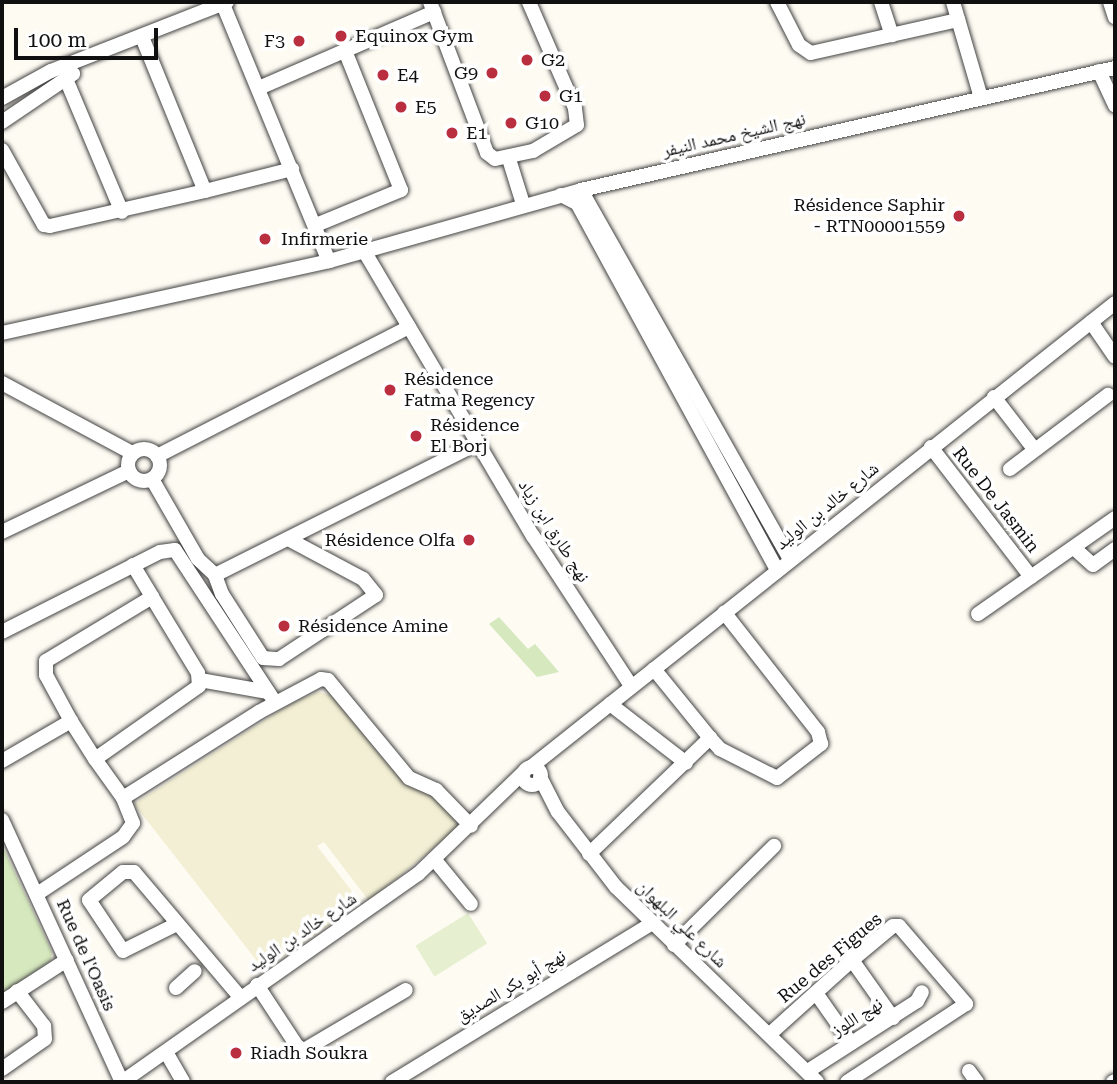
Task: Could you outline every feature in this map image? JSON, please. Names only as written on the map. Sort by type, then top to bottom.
[{"type":"street","points":[[2,98],[51,71],[108,51],[224,2],[329,261]]},
{"type":"street","points":[[259,88],[345,51],[432,7],[487,153],[495,159],[509,159],[569,134],[578,119],[530,2]]},
{"type":"street","points":[[777,2],[799,45],[811,53],[958,20]]},
{"type":"street","points":[[881,2],[892,35]]},
{"type":"street","points":[[953,2],[981,98]]},
{"type":"street","points":[[1110,2],[1115,17]]},
{"type":"street","points":[[142,37],[205,191]]},
{"type":"street","points":[[2,122],[108,51]]},
{"type":"street","points":[[316,225],[401,190],[345,51]]},
{"type":"street","name":"نهج الشيخ محمد النيفر","points":[[2,333],[329,261],[363,249],[580,190],[1115,68]]},
{"type":"street","points":[[1099,71],[1115,105]]},
{"type":"street","points":[[66,79],[122,212]]},
{"type":"street","points":[[2,150],[44,225],[58,227],[292,169]]},
{"type":"street","points":[[509,159],[523,204]]},
{"type":"street","points":[[580,190],[790,561]]},
{"type":"street","points":[[561,195],[577,203],[778,571]]},
{"type":"street","name":"نهج طارق ابن زياد","points":[[363,249],[477,444],[631,686]]},
{"type":"street","name":"شارع خالد بن الوليد","points":[[122,1082],[434,859],[495,803],[532,777],[565,740],[631,686],[1115,303]]},
{"type":"street","points":[[1091,322],[1115,357]]},
{"type":"street","points":[[158,456],[409,327]]},
{"type":"street","points":[[2,383],[132,453],[145,448],[158,456],[160,466],[152,479],[141,481],[129,471]]},
{"type":"street","points":[[1010,469],[1108,395]]},
{"type":"street","points":[[994,397],[1034,449]]},
{"type":"street","points":[[215,575],[290,540],[477,444]]},
{"type":"street","name":"Rue De Jasmin","points":[[931,447],[1031,577]]},
{"type":"street","points":[[129,471],[132,453]]},
{"type":"street","points":[[2,532],[129,471]]},
{"type":"street","points":[[152,479],[198,559],[215,575],[222,594],[263,658],[279,659],[376,595],[363,579],[290,540]]},
{"type":"street","name":"Rue De Jasmin","points":[[978,614],[1115,518]]},
{"type":"street","points":[[1074,548],[1093,565],[1115,550]]},
{"type":"street","points":[[2,632],[133,565],[167,550],[181,553],[272,697]]},
{"type":"street","points":[[95,759],[197,691],[200,680],[133,565]]},
{"type":"street","points":[[37,894],[131,831],[131,815],[123,798],[71,721],[46,675],[46,661],[152,597]]},
{"type":"street","points":[[654,668],[720,749],[777,778],[821,744],[818,732],[724,612]]},
{"type":"street","points":[[123,798],[272,697],[321,679],[328,680],[409,778],[436,790],[471,827]]},
{"type":"street","points":[[200,680],[272,697]]},
{"type":"street","points":[[610,704],[686,763]]},
{"type":"street","points":[[2,761],[71,721]]},
{"type":"street","points":[[589,854],[710,738]]},
{"type":"street","name":"شارع علي البلهوان","points":[[532,777],[589,854],[652,924],[771,1033],[813,1076]]},
{"type":"street","name":"Rue de l'Oasis","points":[[2,820],[122,1082]]},
{"type":"street","points":[[674,945],[774,846]]},
{"type":"street","points":[[434,859],[471,904]]},
{"type":"street","points":[[177,923],[123,951],[89,900],[123,872],[134,872],[240,997]]},
{"type":"street","name":"نهج أبو بكر الصديق","points":[[392,1082],[652,924]]},
{"type":"street","name":"Rue des Figues","points":[[771,1033],[852,960],[893,926],[899,926],[967,1004],[847,1082]]},
{"type":"street","points":[[2,1002],[67,960]]},
{"type":"street","points":[[852,960],[892,1018]]},
{"type":"street","points":[[176,988],[195,971]]},
{"type":"street","points":[[257,985],[297,1046],[304,1050],[406,990]]},
{"type":"street","points":[[2,1069],[45,1039],[44,1027],[17,991]]},
{"type":"street","name":"نهج اللوز","points":[[813,1076],[851,1043],[917,1001],[922,992]]},
{"type":"street","points":[[816,993],[851,1043]]},
{"type":"street","points":[[166,1052],[183,1082]]},
{"type":"shaded area","points":[[318,692],[334,696],[459,821],[457,829],[369,901],[324,842],[317,846],[361,903],[264,970],[134,804],[293,702]]},
{"type":"green space","points":[[499,617],[528,649],[535,644],[559,672],[537,677],[489,624]]},
{"type":"green space","points":[[2,845],[52,952],[51,961],[2,997]]},
{"type":"green space","points":[[468,913],[487,944],[434,976],[415,946]]},
{"type":"place","name":"Equinox Gym","points":[[341,36]]},
{"type":"place","name":"F3","points":[[299,41]]},
{"type":"place","name":"G2","points":[[527,60]]},
{"type":"place","name":"G9","points":[[492,73]]},
{"type":"place","name":"E4","points":[[383,75]]},
{"type":"place","name":"G1","points":[[545,96]]},
{"type":"place","name":"E5","points":[[401,107]]},
{"type":"place","name":"G10","points":[[511,123]]},
{"type":"place","name":"E1","points":[[452,133]]},
{"type":"place","name":"Résidence Saphir - RTN00001559","points":[[959,216]]},
{"type":"place","name":"Infirmerie","points":[[265,239]]},
{"type":"place","name":"Résidence Fatma Regency","points":[[390,390]]},
{"type":"place","name":"Résidence El Borj","points":[[416,436]]},
{"type":"place","name":"Résidence Olfa","points":[[469,540]]},
{"type":"place","name":"Résidence Amine","points":[[284,626]]},
{"type":"place","name":"Riadh Soukra","points":[[236,1053]]}]
